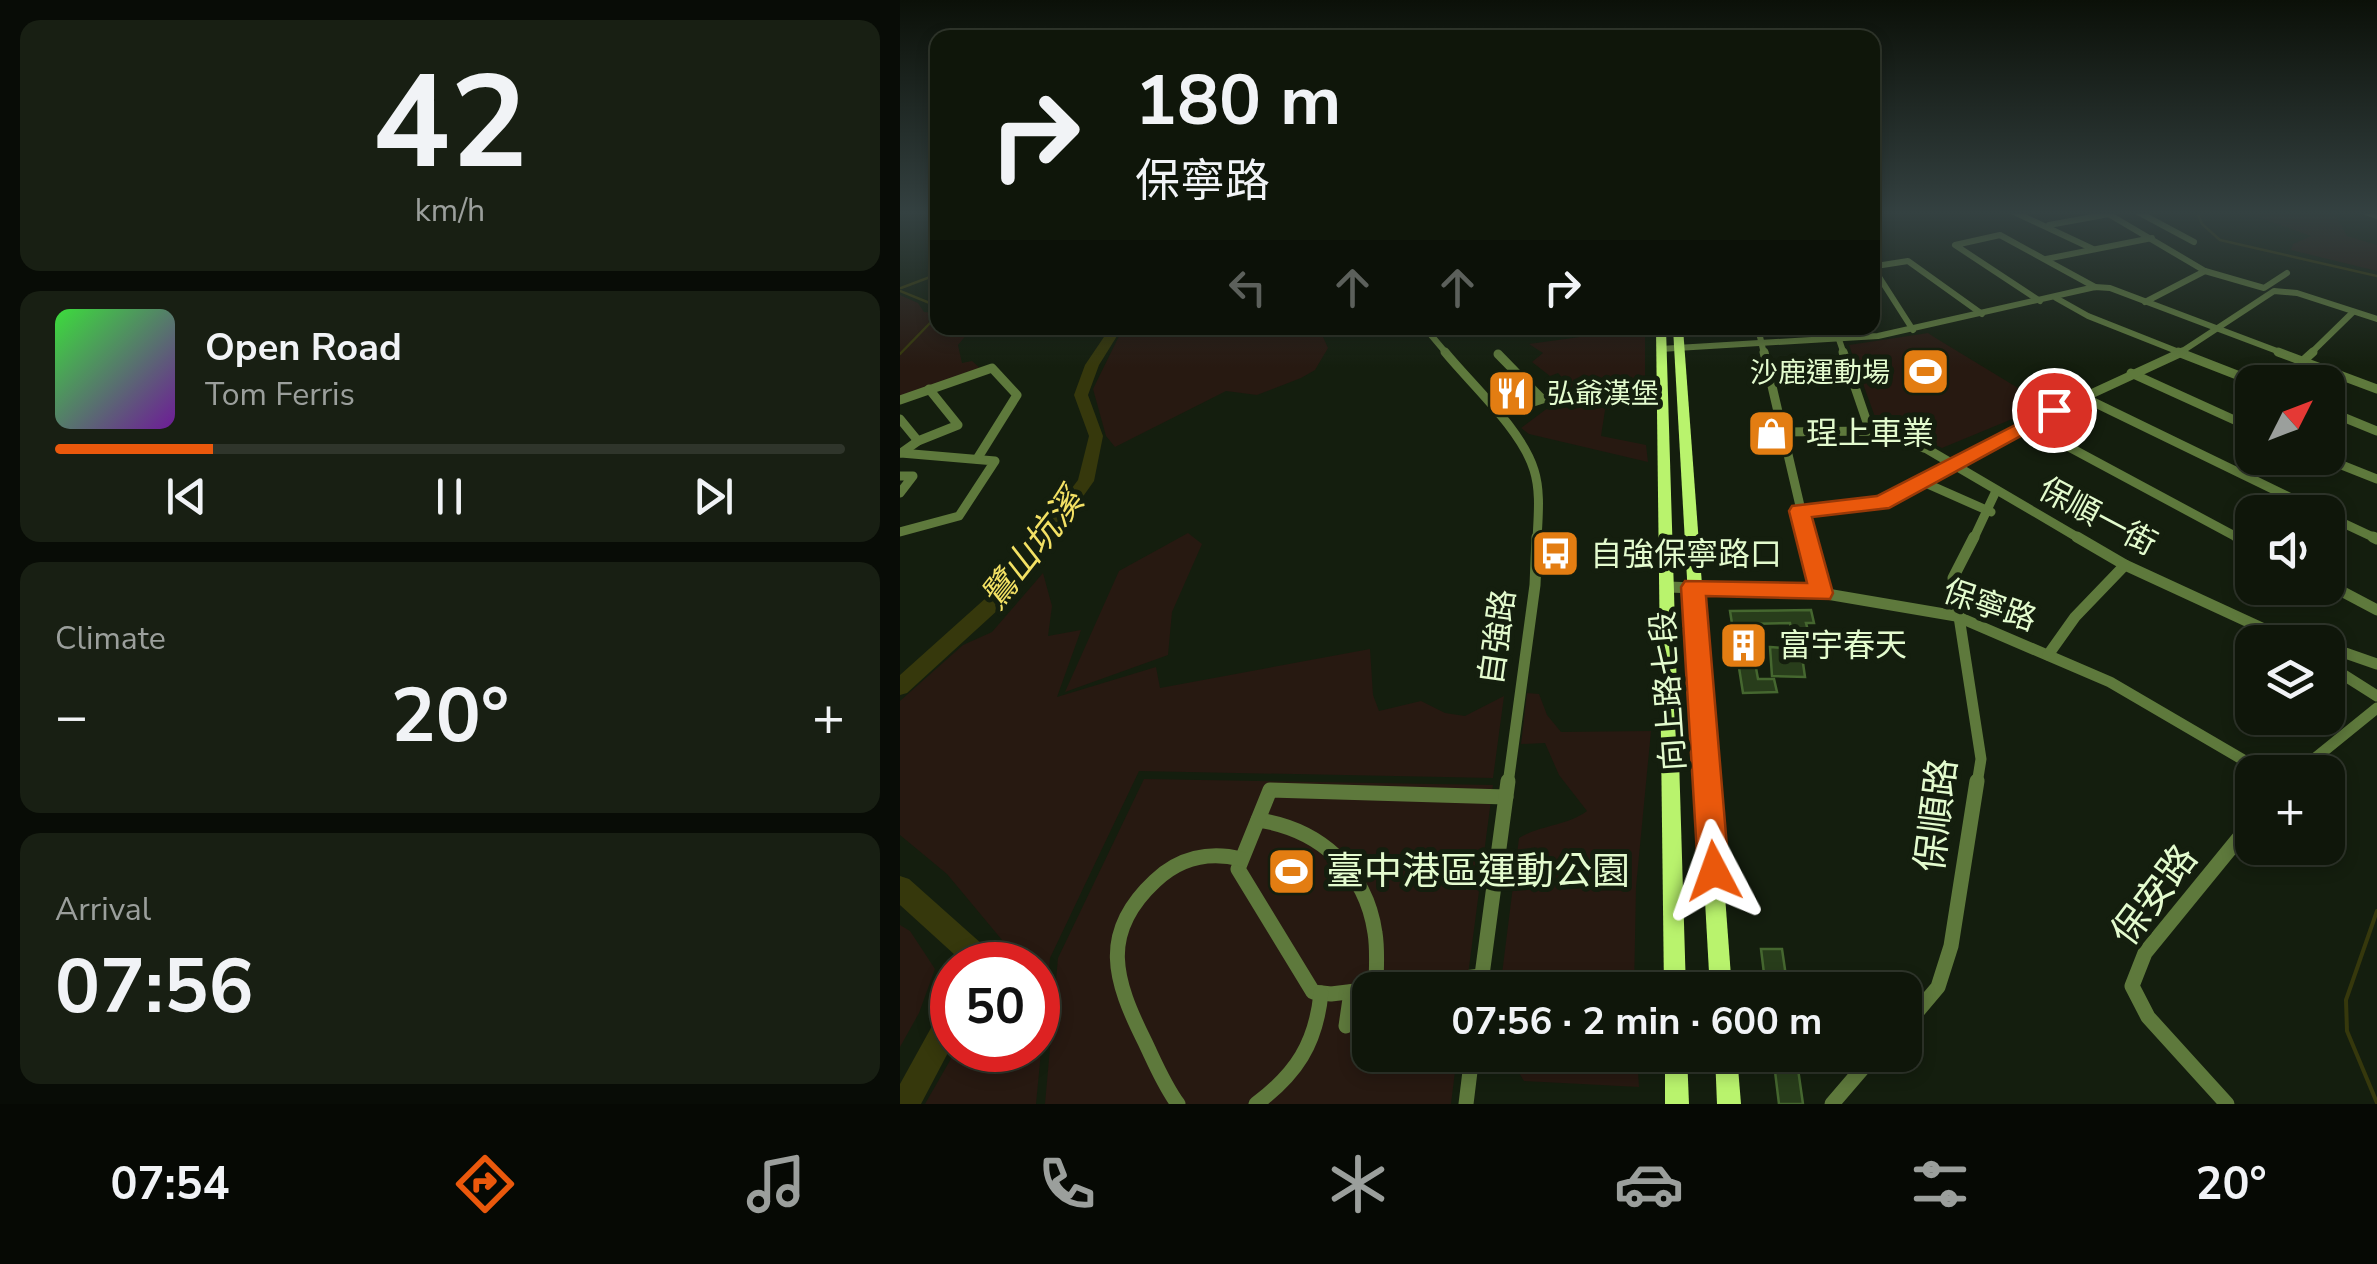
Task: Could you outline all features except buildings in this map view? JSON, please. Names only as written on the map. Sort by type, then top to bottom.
[{"type":"main road","name":"向上路七段","points":[[1661,335],[1675,972]]},
{"type":"main road","name":"向上路七段","points":[[1678,335],[1721,972]]},
{"type":"main road","points":[[1676,1072],[1677,1104]]},
{"type":"main road","points":[[1727,1072],[1729,1104]]},
{"type":"street","points":[[1912,264],[1982,314]]},
{"type":"street","points":[[1980,264],[2040,301]]},
{"type":"street","points":[[2053,264],[2096,287]]},
{"type":"street","points":[[2199,264],[2205,271],[2264,288],[2287,273]]},
{"type":"street","points":[[2145,302],[2205,271]]},
{"type":"street","points":[[1880,278],[1913,330]]},
{"type":"street","points":[[1880,334],[1913,330],[2096,287],[2110,288],[2377,389]]},
{"type":"street","points":[[1800,511],[1881,503],[2026,424],[2180,352],[2274,291],[2288,291],[2377,319]]},
{"type":"street","points":[[2056,298],[2088,316],[2235,374]]},
{"type":"street","points":[[2303,361],[2353,312]]},
{"type":"street","name":"自強路","points":[[1430,335],[1522,444],[1534,470],[1538,507],[1535,586],[1482,972]]},
{"type":"street","points":[[1760,335],[1821,593]]},
{"type":"street","points":[[1838,335],[1870,432]]},
{"type":"street","points":[[1660,348],[1872,335]]},
{"type":"street","points":[[1498,354],[1541,398]]},
{"type":"street","points":[[900,400],[992,368],[1017,395],[977,459]]},
{"type":"street","points":[[2131,373],[2235,420]]},
{"type":"street","points":[[900,453],[958,426],[929,389]]},
{"type":"street","points":[[1499,413],[1554,395]]},
{"type":"street","points":[[2083,397],[2285,495]]},
{"type":"street","points":[[2345,418],[2377,431]]},
{"type":"street","points":[[900,419],[918,442]]},
{"type":"street","points":[[2026,424],[2235,536]]},
{"type":"street","name":"保順一街","points":[[1783,432],[1870,432],[1912,443],[2125,565],[2260,625]]},
{"type":"street","points":[[900,453],[995,461],[958,516],[900,532]]},
{"type":"street","points":[[2345,466],[2377,479]]},
{"type":"street","points":[[900,476],[912,476],[900,493]]},
{"type":"street","points":[[1923,482],[1991,512]]},
{"type":"street","name":"保順路","points":[[1922,1006],[1938,987],[1951,946],[1981,759],[1956,616],[1954,578],[1960,559],[1991,512],[1996,491]]},
{"type":"street","points":[[2345,524],[2377,540]]},
{"type":"street","points":[[2048,655],[2076,617],[2125,565]]},
{"type":"street","name":"保寧路","points":[[1668,587],[1821,593],[1956,616],[2110,682],[2235,755]]},
{"type":"street","points":[[2345,593],[2377,610]]},
{"type":"street","points":[[2345,653],[2377,664]]},
{"type":"street","points":[[2345,676],[2377,696]]},
{"type":"street","points":[[2319,755],[2377,708]]},
{"type":"street","points":[[1346,1026],[1351,992],[1313,992],[1238,869],[1270,790],[1506,797]]},
{"type":"street","points":[[1258,820],[1294,824],[1311,832],[1343,864],[1373,924],[1375,972]]},
{"type":"street","name":"保安路","points":[[2227,1104],[2156,1025],[2133,991],[2134,976],[2145,953],[2235,843]]},
{"type":"street","points":[[1178,1104],[1124,992],[1112,952],[1114,937],[1120,918],[1142,888],[1169,868],[1190,858],[1225,854],[1242,859]]},
{"type":"street","points":[[1256,1104],[1283,1084],[1315,1039],[1321,993]]},
{"type":"street","points":[[1466,1104],[1470,1072]]},
{"type":"street","points":[[1832,1104],[1859,1072]]},
{"type":"shaded area","points":[[2346,264],[2377,264],[2377,271]]},
{"type":"shaded area","points":[[900,295],[930,312],[930,335],[966,335],[958,345],[962,363],[972,361],[981,369],[900,399]]},
{"type":"shaded area","name":"沙鹿運動場","points":[[1928,333],[2046,405],[1942,448],[1911,434],[1879,428],[1849,345]]},
{"type":"shaded area","points":[[1120,335],[1322,335],[1328,348],[1315,370],[1301,378],[1257,395],[1226,391],[1115,447],[1106,436],[1093,389]]},
{"type":"shaded area","points":[[1594,335],[1645,335],[1645,396],[1618,398],[1617,409],[1605,410],[1601,436],[1646,445],[1648,462],[1529,434],[1521,428],[1573,389],[1558,373],[1550,376],[1532,362],[1543,353],[1529,344]]},
{"type":"shaded area","points":[[1188,533],[1202,544],[1172,612],[1168,655],[1065,692],[1119,571]]},
{"type":"shaded area","points":[[1043,573],[1052,606],[1048,636],[1081,630],[1057,697],[1156,667],[1160,688],[1370,649],[1373,695],[1379,711],[1421,701],[1445,713],[1465,716],[1504,696],[1493,778],[1139,771],[1058,942],[1004,942],[947,874],[900,835],[900,701],[963,645],[992,632]]},
{"type":"shaded area","points":[[1527,693],[1539,694],[1547,715],[1561,732],[1651,731],[1636,887],[1634,972],[1502,972],[1519,838],[1587,811],[1559,775],[1545,743],[1521,744]]},
{"type":"shaded area","name":"臺中港區運動公園","points":[[1144,779],[1493,785],[1468,972],[1352,972],[1352,1072],[1455,1072],[1451,1104],[1045,1104],[1048,1072],[1060,1072],[1060,954]]},
{"type":"shaded area","points":[[900,925],[910,931],[930,961],[930,983],[900,1047]]},
{"type":"shaded area","points":[[943,1072],[1039,1072],[1036,1104],[925,1104]]},
{"type":"shaded area","points":[[1518,1072],[1638,1072],[1639,1087],[1524,1081]]},
{"type":"waterway","points":[[2323,264],[2377,276]]},
{"type":"waterway","points":[[901,288],[930,277]]},
{"type":"waterway","points":[[900,291],[930,303]]},
{"type":"waterway","points":[[900,354],[930,323]]},
{"type":"waterway","name":"鷺山坑溪","points":[[900,687],[1004,593],[1086,481],[1096,436],[1081,395],[1092,365],[1111,335]]},
{"type":"waterway","name":"鷺山坑溪","points":[[900,888],[961,942]]},
{"type":"waterway","points":[[2377,911],[2346,1000],[2347,1031],[2377,1103]]},
{"type":"waterway","name":"鷺山坑溪","points":[[905,1104],[930,1058]]},
{"type":"place","name":"沙鹿運動場","points":[[1925,372]]},
{"type":"place","name":"弘爺漢堡","points":[[1512,393]]},
{"type":"place","name":"珵上車業","points":[[1771,433]]},
{"type":"place","name":"自強保寧路口","points":[[1555,554]]},
{"type":"place","name":"富宇春天","points":[[1744,645]]},
{"type":"place","name":"臺中港區運動公園","points":[[1291,871]]},
{"type":"route","points":[[1714,871],[1693,587],[1821,593],[1800,511],[1881,503],[2054,410]]}]
